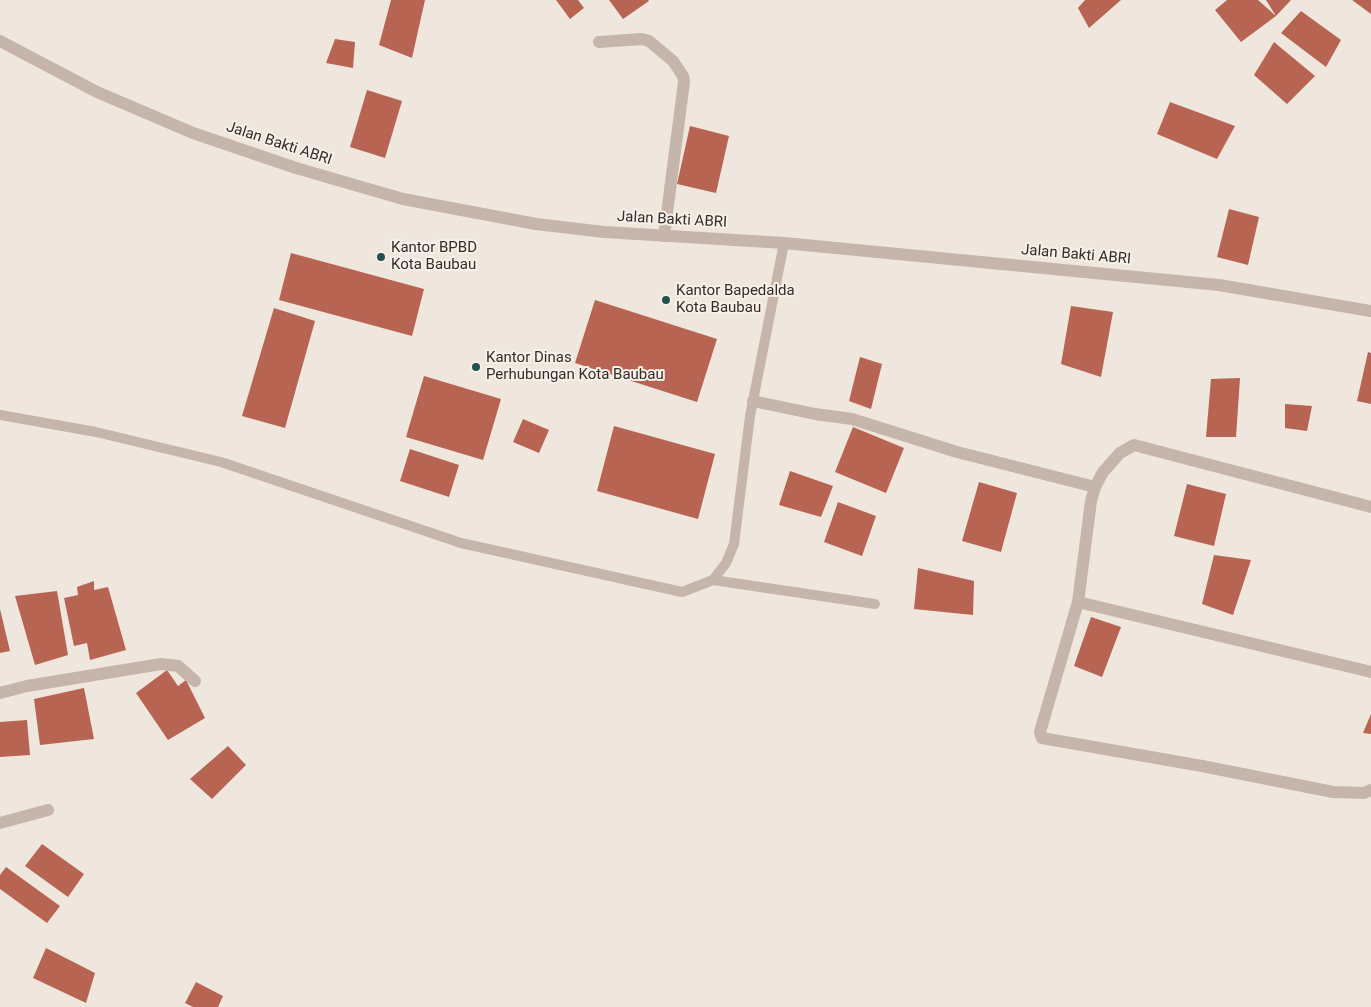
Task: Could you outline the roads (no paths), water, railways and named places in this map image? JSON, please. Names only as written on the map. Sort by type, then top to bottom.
[{"type":"street","points":[[599,42],[642,39],[649,41],[673,61],[683,76],[684,82],[664,236]]},
{"type":"street","name":"Jalan Bakti ABRI","points":[[0,41],[97,92],[193,133],[296,168],[403,199],[536,224],[604,232],[784,243],[1218,285],[1371,310]]},
{"type":"street","points":[[753,402],[852,419],[957,452],[1095,487]]},
{"type":"street","points":[[1371,507],[1134,446],[1120,453],[1103,472],[1095,487],[1091,501],[1078,602],[1040,732],[1042,738],[1202,766],[1333,792],[1364,793],[1371,790]]},
{"type":"street","points":[[1078,602],[1371,672]]},
{"type":"street","points":[[0,692],[161,664],[178,666],[195,681]]},
{"type":"street","points":[[0,823],[48,810]]},
{"type":"lane","points":[[713,580],[726,563],[734,544],[750,416],[784,243]]},
{"type":"lane","points":[[0,415],[96,432],[222,462],[470,545],[682,592],[713,580],[875,604]]},
{"type":"place","name":"Kantor BPBD Kota Baubau","points":[[381,257]]},
{"type":"place","name":"Kantor Bapedalda Kota Baubau","points":[[666,300]]},
{"type":"place","name":"Kantor Dinas Perhubungan Kota Baubau","points":[[476,367]]}]
